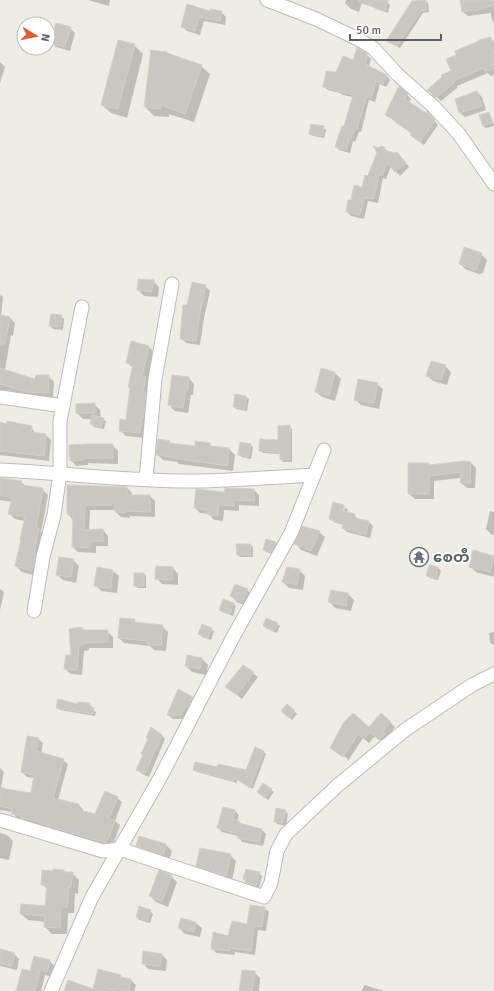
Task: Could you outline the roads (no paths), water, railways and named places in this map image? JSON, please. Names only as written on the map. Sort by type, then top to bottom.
[{"type":"street","points":[[267,0],[316,19],[358,39],[373,48],[396,74],[434,107],[460,134],[494,184]]},
{"type":"street","points":[[146,479],[155,379],[172,284]]},
{"type":"street","points":[[34,611],[43,557],[54,515],[60,473],[60,420],[82,307]]},
{"type":"street","points":[[0,397],[63,406]]},
{"type":"street","points":[[51,991],[92,897],[160,778],[232,639],[291,533],[324,450]]},
{"type":"street","points":[[0,470],[192,481],[314,475]]},
{"type":"street","points":[[0,820],[103,851],[120,849],[264,897],[271,883],[277,851],[286,834],[337,786],[405,730],[472,685],[494,674]]},
{"type":"place","name":"စေတီ","points":[[419,557]]}]
